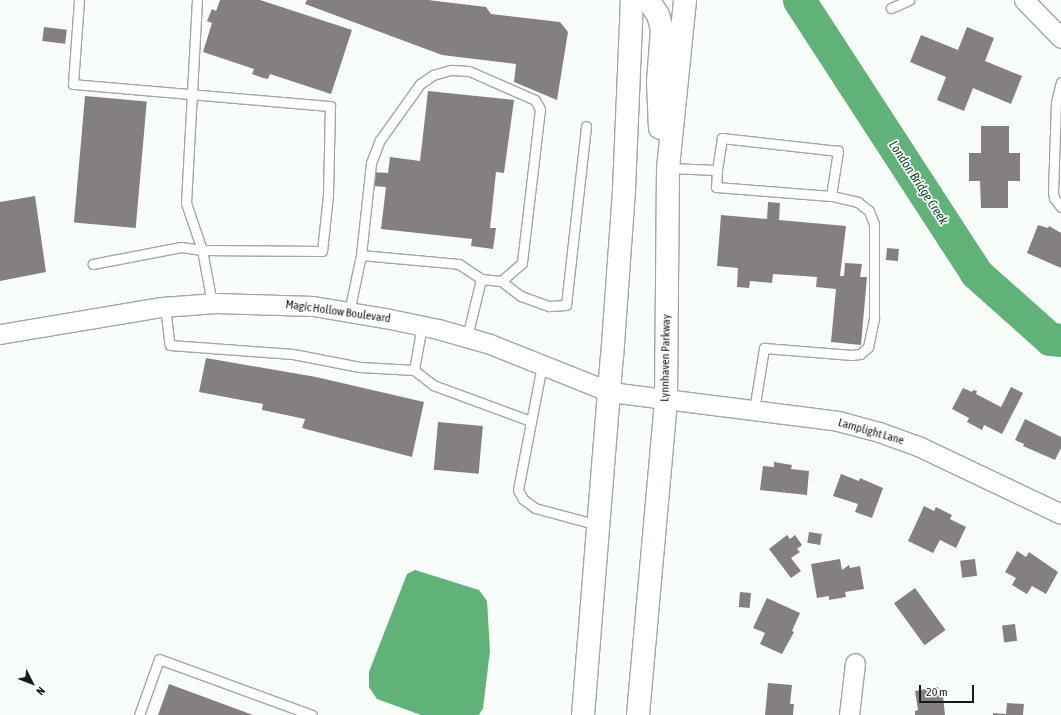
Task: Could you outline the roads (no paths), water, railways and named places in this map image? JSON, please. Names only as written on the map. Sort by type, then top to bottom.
[{"type":"main road","points":[[583,715],[610,392],[624,190],[632,0]]},
{"type":"main road","points":[[648,0],[658,15],[662,29],[658,82],[659,126],[663,154],[668,168]]},
{"type":"main road","name":"Lynnhaven Parkway","points":[[638,715],[666,399],[668,168],[685,0]]},
{"type":"street","points":[[1024,0],[1061,38]]},
{"type":"street","name":"Magic Hollow Boulevard","points":[[0,334],[165,307],[212,303],[313,306],[422,325],[467,337],[610,392],[666,399]]},
{"type":"street","name":"Lamplight Lane","points":[[666,399],[838,421],[879,432],[918,446],[1061,514]]},
{"type":"street","points":[[849,715],[855,663]]},
{"type":"lane","points":[[79,0],[73,84],[330,106],[328,195],[322,251],[202,250],[181,247],[93,264]]},
{"type":"lane","points":[[197,0],[186,203],[202,250],[212,303]]},
{"type":"lane","points":[[891,8],[909,0]]},
{"type":"lane","points":[[349,312],[361,255],[371,163],[380,140],[420,84],[433,75],[445,72],[469,71],[535,100],[540,109],[522,263],[501,281]]},
{"type":"lane","points":[[1061,82],[1056,102],[1053,192],[1054,198],[1061,207]]},
{"type":"lane","points":[[361,255],[459,264],[481,279],[501,281],[521,296],[549,306],[566,305],[586,126]]},
{"type":"lane","points":[[754,410],[764,348],[852,355],[860,354],[868,347],[874,318],[874,224],[869,211],[858,202],[831,196],[716,187],[722,138],[838,151],[831,196]]},
{"type":"lane","points":[[668,168],[717,170]]},
{"type":"lane","points":[[467,337],[481,279]]},
{"type":"lane","points":[[165,307],[170,346],[293,354],[360,367],[414,370],[433,385],[531,421]]},
{"type":"lane","points":[[414,370],[422,325]]},
{"type":"lane","points":[[542,365],[518,490],[522,499],[534,508],[598,525]]},
{"type":"lane","points":[[139,715],[159,659],[312,715]]},
{"type":"waterway","name":"London Bridge Creek","points":[[799,0],[976,273],[1050,339],[1061,340]]}]
